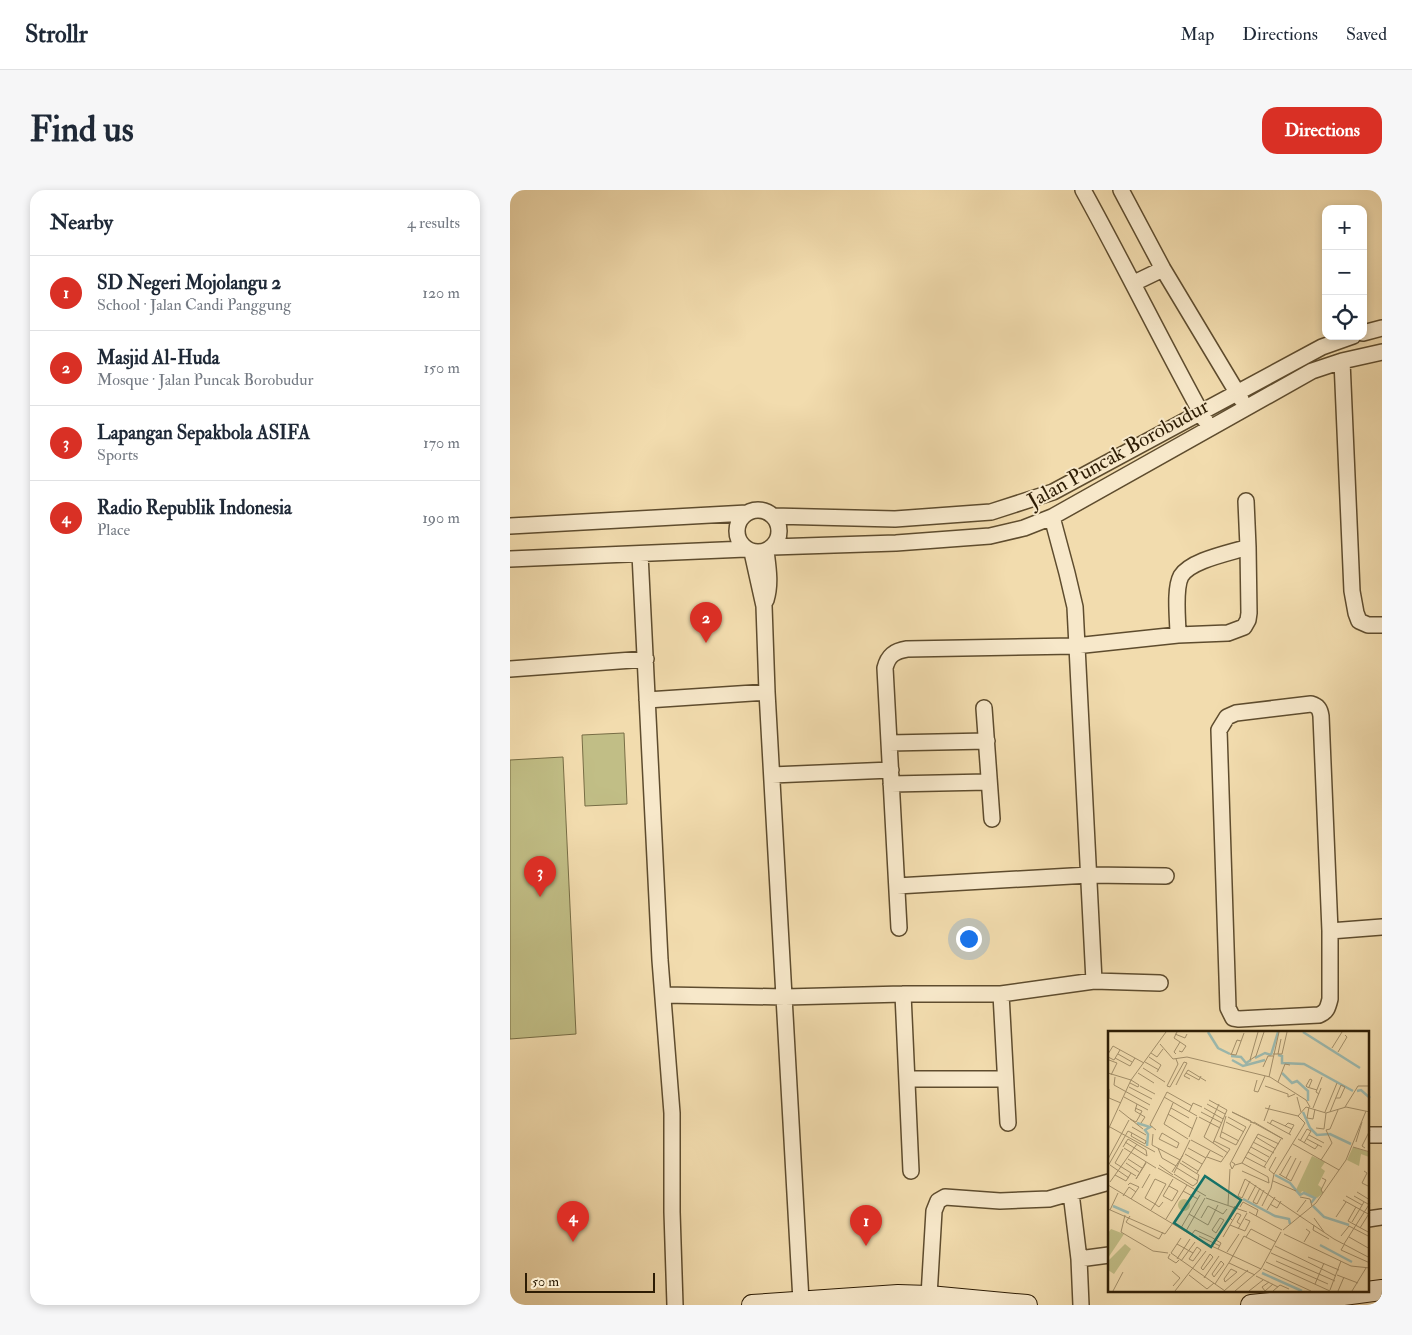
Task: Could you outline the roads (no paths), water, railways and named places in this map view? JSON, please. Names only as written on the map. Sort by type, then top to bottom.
[{"type":"main road","points":[[1369,1292],[1382,1290]]},
{"type":"main road","points":[[1252,1305],[1367,1292]]},
{"type":"main road","points":[[752,1305],[898,1295],[1027,1305]]},
{"type":"street","points":[[1083,190],[1134,283],[1149,316],[1209,428]]},
{"type":"street","points":[[1121,190],[1163,269],[1238,391],[1246,408]]},
{"type":"street","points":[[1134,283],[1163,269]]},
{"type":"street","points":[[1367,331],[1382,328]]},
{"type":"street","name":"Jalan Puncak Borobudur","points":[[773,516],[895,519],[991,512],[1053,492],[1200,411],[1322,347],[1342,340]]},
{"type":"street","name":"Jalan Puncak Borobudur","points":[[510,559],[896,543],[990,536],[1024,528],[1052,517],[1312,371],[1342,361],[1382,352]]},
{"type":"street","points":[[1342,361],[1352,591],[1359,621],[1368,625],[1382,625]]},
{"type":"street","points":[[900,928],[885,668],[889,658],[895,652],[907,649],[1075,646],[1178,635],[1228,633],[1244,627],[1249,613],[1246,502]]},
{"type":"street","points":[[510,526],[746,513],[760,510],[773,516],[779,528],[779,535],[759,550]]},
{"type":"street","points":[[746,513],[741,518],[736,531],[741,544],[759,550]]},
{"type":"street","points":[[1052,517],[1068,573],[1075,607],[1075,646],[1094,981]]},
{"type":"street","points":[[895,519],[896,543]]},
{"type":"street","points":[[1178,635],[1178,590],[1181,576],[1194,565],[1248,547]]},
{"type":"street","points":[[759,550],[764,606],[767,692],[801,1301]]},
{"type":"street","points":[[640,554],[663,995],[672,1113],[672,1212],[675,1305]]},
{"type":"street","points":[[510,669],[646,659]]},
{"type":"street","points":[[647,700],[767,692]]},
{"type":"street","points":[[1311,704],[1320,710],[1330,932],[1330,999],[1325,1012],[1319,1015],[1233,1018],[1228,1008],[1219,730],[1227,718],[1236,713],[1311,704]]},
{"type":"street","points":[[984,708],[992,819]]},
{"type":"street","points":[[889,743],[986,742]]},
{"type":"street","points":[[772,775],[891,777],[988,782]]},
{"type":"street","points":[[897,886],[1089,875],[1166,876]]},
{"type":"street","points":[[1330,932],[1382,927]]},
{"type":"street","points":[[663,995],[785,997],[1001,994],[1094,981],[1160,983]]},
{"type":"street","points":[[903,994],[912,1171]]},
{"type":"street","points":[[1001,994],[1004,1079],[1008,1123]]},
{"type":"street","points":[[908,1079],[1004,1079]]},
{"type":"street","points":[[1369,1136],[1382,1135]]},
{"type":"street","points":[[928,1296],[934,1211],[936,1204],[942,1198],[1000,1201],[1049,1198],[1108,1183]]},
{"type":"street","points":[[1071,1193],[1081,1305]]},
{"type":"street","points":[[1369,1219],[1382,1217]]},
{"type":"street","points":[[1078,1259],[1108,1255]]},
{"type":"place","name":"Masjid Al-Huda","points":[[706,643]]},
{"type":"place","name":"Lapangan Sepakbola ASIFA","points":[[540,897]]},
{"type":"place","name":"Radio Republik Indonesia","points":[[573,1242]]},
{"type":"place","name":"SD Negeri Mojolangu 2","points":[[866,1246]]}]
